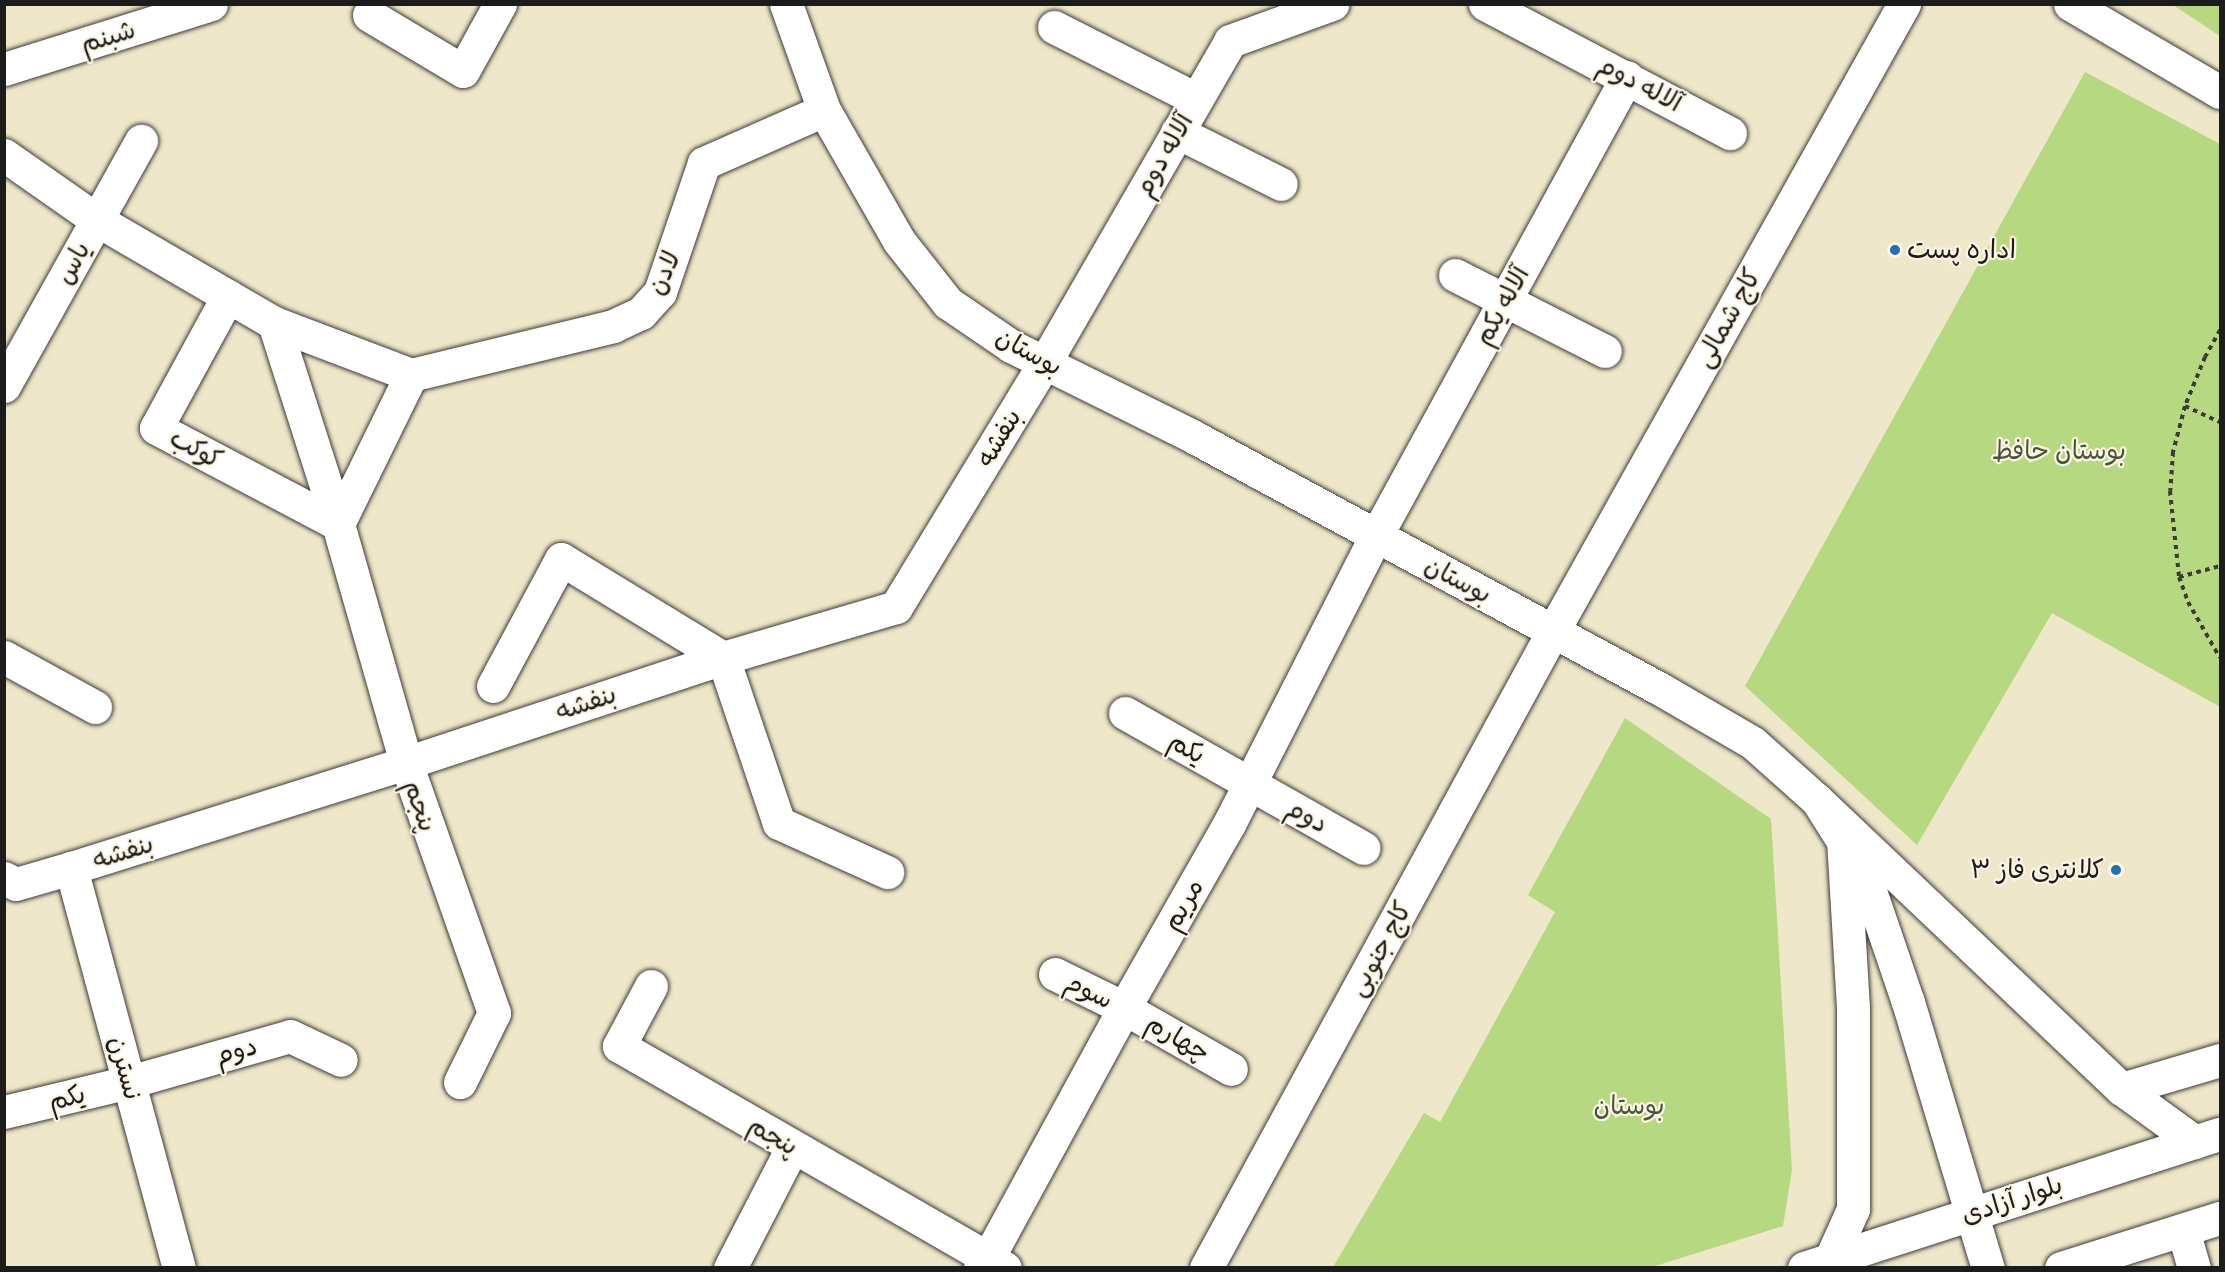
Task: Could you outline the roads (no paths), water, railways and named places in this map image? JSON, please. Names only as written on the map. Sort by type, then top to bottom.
[{"type":"street","name":"شبنم","points":[[4,69],[211,4]]},
{"type":"street","points":[[369,15],[463,71],[500,4]]},
{"type":"street","name":"بوستان","points":[[786,4],[824,110],[898,241],[948,303],[1011,346],[1192,436],[1553,631],[1753,743],[1817,800],[1865,876],[1908,1002],[1988,1268]]},
{"type":"street","name":"آلاله دوم","points":[[1045,362],[1230,41],[1332,4]]},
{"type":"street","name":"آلاله دوم","points":[[1485,4],[1730,133]]},
{"type":"street","name":"کاج شمالی","points":[[1553,631],[1904,4]]},
{"type":"street","points":[[2070,4],[2220,92]]},
{"type":"street","points":[[1054,27],[1196,99]]},
{"type":"street","name":"آلاله یکم","points":[[1377,536],[1627,77]]},
{"type":"street","name":"لادن","points":[[411,375],[613,326],[641,313],[660,292],[704,163],[824,110]]},
{"type":"street","points":[[1178,132],[1281,184]]},
{"type":"street","name":"یاس","points":[[4,386],[141,141]]},
{"type":"street","points":[[4,156],[97,220],[274,323],[411,375],[338,524]]},
{"type":"street","points":[[1455,274],[1605,351]]},
{"type":"street","name":"کوکب","points":[[228,296],[156,428],[338,524]]},
{"type":"street","points":[[274,323],[338,524],[405,763]]},
{"type":"street","name":"بنفشه","points":[[4,878],[16,884],[71,868],[405,763],[723,658],[896,607],[1045,362]]},
{"type":"street","name":"مریم","points":[[991,1264],[1124,1008],[1250,784],[1377,536]]},
{"type":"street","points":[[493,686],[561,559],[723,658],[779,823],[887,872]]},
{"type":"street","name":"کاج جنوبی","points":[[1206,1268],[1553,631]]},
{"type":"street","points":[[4,657],[95,707]]},
{"type":"street","name":"یکم","points":[[1125,713],[1250,784]]},
{"type":"street","name":"پنجم","points":[[405,763],[494,1013],[460,1082]]},
{"type":"street","name":"دوم","points":[[1250,784],[1364,848]]},
{"type":"street","points":[[1817,800],[2122,1089],[2208,1138]]},
{"type":"street","points":[[1817,1263],[1853,1209],[1853,1008],[1843,839]]},
{"type":"street","name":"نسترن","points":[[71,868],[129,1082],[172,1262]]},
{"type":"street","name":"سوم","points":[[1055,974],[1124,1008]]},
{"type":"street","name":"پنجم","points":[[651,986],[619,1046],[991,1264]]},
{"type":"street","name":"چهارم","points":[[1124,1008],[1231,1069]]},
{"type":"street","name":"دوم","points":[[129,1082],[290,1036],[341,1060]]},
{"type":"street","points":[[2122,1089],[2220,1060]]},
{"type":"street","name":"یکم","points":[[4,1112],[129,1082]]},
{"type":"street","name":"بلوار آزادی","points":[[1817,1263],[2208,1138]]},
{"type":"street","points":[[730,1268],[792,1148]]},
{"type":"street","points":[[2061,1268],[2220,1218]]},
{"type":"street","points":[[2183,1230],[2194,1268]]},
{"type":"place","name":"اداره پست","points":[[1895,250]]},
{"type":"place","name":"کلانتری فاز ۳","points":[[2116,870]]},
{"type":"park label","name":"بوستان حافظ","points":[[2059,451]]}]
